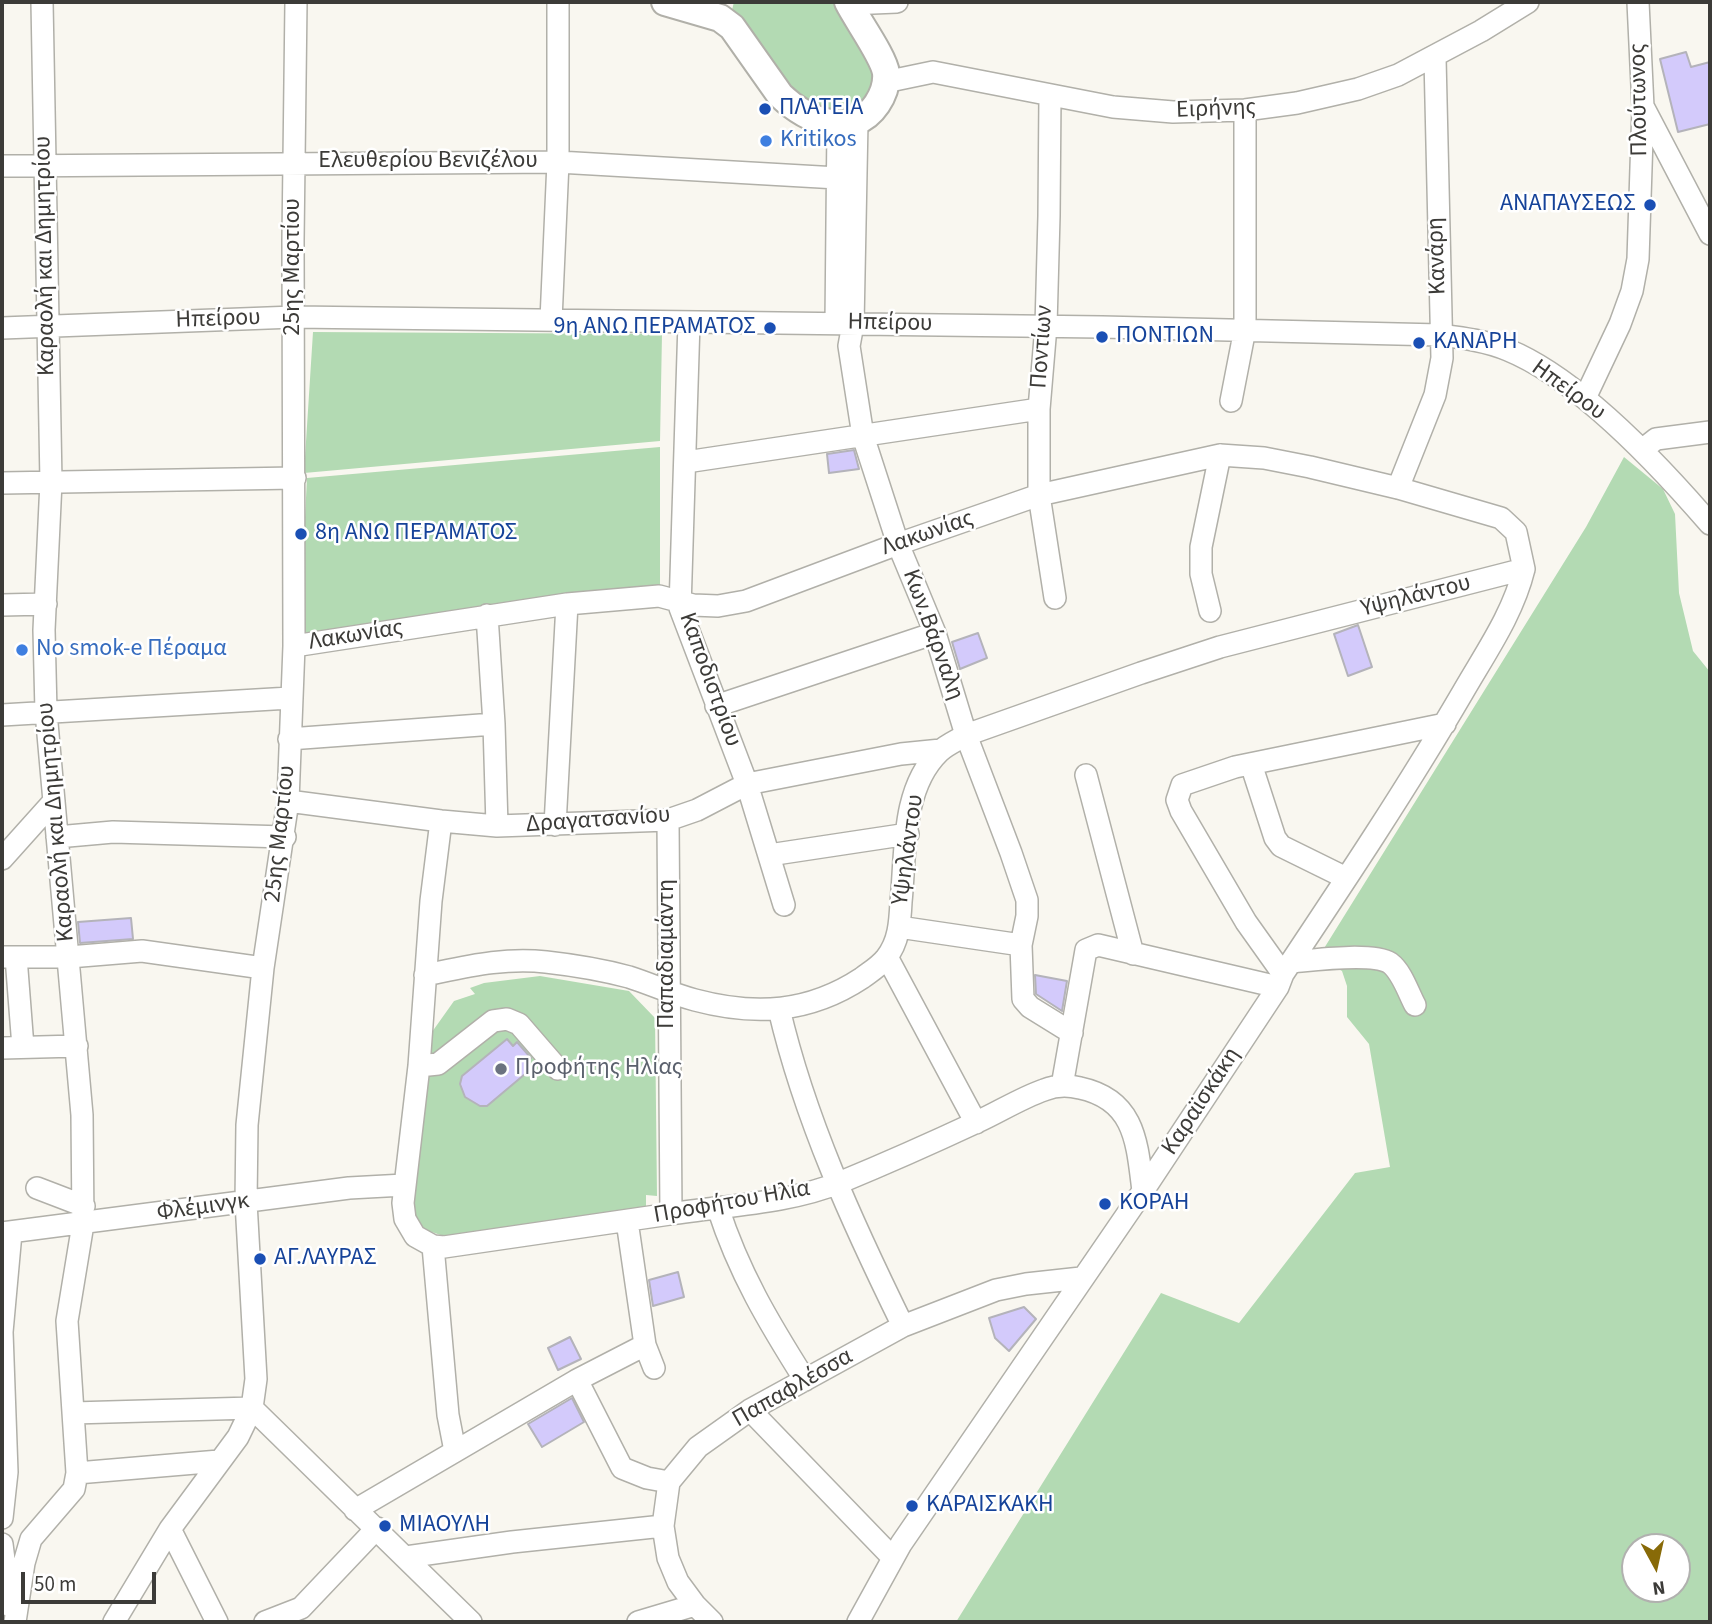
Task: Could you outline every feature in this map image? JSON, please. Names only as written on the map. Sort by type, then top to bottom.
[{"type":"main road","points":[[665,2],[720,18],[740,37],[787,102],[815,119],[847,123],[874,108],[886,82],[884,66],[849,3]]},
{"type":"street","name":"Καραολή και Δημητρίου","points":[[42,2],[51,482],[46,604],[46,712],[82,1115],[83,1215],[67,1321],[77,1473]]},
{"type":"street","name":"25ης Μαρτίου","points":[[114,1622],[170,1528],[238,1437],[252,1408],[256,1379],[246,1202],[247,1125],[263,968],[285,837],[294,646],[296,2]]},
{"type":"street","points":[[551,320],[558,162],[558,2]]},
{"type":"street","points":[[849,3],[897,2]]},
{"type":"street","name":"Ειρήνης","points":[[886,82],[933,72],[1113,107],[1173,113],[1245,110],[1297,103],[1358,89],[1398,75],[1435,58],[1528,2]]},
{"type":"street","name":"Πλούτωνος","points":[[1585,398],[1606,357],[1632,291],[1638,259],[1643,107],[1638,2]]},
{"type":"street","name":"Κανάρη","points":[[1398,488],[1440,377],[1442,358],[1435,58]]},
{"type":"street","name":"Ποντίων","points":[[1050,95],[1046,326],[1039,409],[1039,495],[1055,598]]},
{"type":"street","points":[[1643,107],[1710,234]]},
{"type":"street","points":[[1231,401],[1245,329],[1245,110]]},
{"type":"street","name":"Κων.Βάρναλη","points":[[847,123],[845,323],[863,436],[898,544],[935,632],[966,735],[1012,853],[1027,900],[1027,916],[1020,945],[1023,999],[1030,1007],[1072,1033]]},
{"type":"street","name":"Ελευθερίου Βενιζέλου","points":[[2,166],[558,162],[846,178]]},
{"type":"street","name":"Ηπείρου","points":[[2,328],[294,317],[1245,329],[1440,335],[1477,340],[1509,350],[1585,398],[1642,450],[1710,524]]},
{"type":"street","name":"Καποδιστρίου","points":[[689,322],[687,463],[680,608],[747,785],[784,905]]},
{"type":"street","points":[[687,463],[1039,409]]},
{"type":"street","points":[[1642,450],[1656,439],[1710,432]]},
{"type":"street","points":[[1210,611],[1201,574],[1201,547],[1220,455]]},
{"type":"street","name":"Λακωνίας","points":[[294,646],[567,604],[659,596],[693,605],[718,606],[746,601],[1039,495],[1220,455],[1276,460],[1398,488],[1501,518],[1516,532],[1524,569]]},
{"type":"street","points":[[2,483],[295,478]]},
{"type":"street","name":"Καραϊσκάκη","points":[[858,1622],[893,1558],[1081,1278],[1143,1191],[1445,724],[1506,618],[1518,593],[1524,569]]},
{"type":"street","name":"Υψηλάντου","points":[[425,975],[484,963],[523,960],[628,977],[668,992],[723,1007],[779,1009],[798,1007],[829,998],[873,971],[887,957],[897,936],[915,789],[926,767],[941,750],[966,735],[1220,647],[1524,569]]},
{"type":"street","points":[[2,605],[46,604]]},
{"type":"street","points":[[555,825],[567,604]]},
{"type":"street","points":[[487,615],[497,826]]},
{"type":"street","points":[[716,706],[935,632]]},
{"type":"street","points":[[2,715],[290,698]]},
{"type":"street","points":[[289,739],[494,724]]},
{"type":"street","points":[[1284,974],[1246,922],[1184,818],[1177,800],[1182,785],[1235,767],[1445,724]]},
{"type":"street","name":"Δραγατσανίου","points":[[288,801],[497,826],[668,820],[697,810],[747,785],[901,754],[941,750]]},
{"type":"street","points":[[1251,764],[1275,838],[1281,846],[1346,878]]},
{"type":"street","points":[[1086,775],[1133,954]]},
{"type":"street","points":[[2,859],[54,801]]},
{"type":"street","name":"Παπαδιαμάντη","points":[[668,820],[671,1213]]},
{"type":"street","points":[[441,821],[431,901],[419,1066],[404,1185],[404,1209],[409,1228],[415,1237],[433,1246],[448,1415],[455,1451]]},
{"type":"street","points":[[57,837],[113,832],[285,837]]},
{"type":"street","points":[[769,855],[908,834]]},
{"type":"street","points":[[899,927],[1020,945]]},
{"type":"street","points":[[1062,1086],[1086,950],[1098,945],[1133,954],[1284,974],[1355,957],[1389,962],[1400,975],[1415,1006]]},
{"type":"street","points":[[77,1046],[12,1048],[9,957],[69,957],[142,951],[263,968]]},
{"type":"street","points":[[887,957],[976,1122]]},
{"type":"street","points":[[779,1009],[790,1055],[838,1183],[903,1326]]},
{"type":"street","points":[[419,1066],[438,1064],[493,1021],[507,1019],[519,1024],[558,1069]]},
{"type":"street","name":"Προφήτου Ηλία","points":[[433,1246],[444,1247],[671,1213],[771,1202],[838,1183],[1045,1089],[1062,1086],[1081,1088],[1118,1105],[1130,1123],[1137,1143],[1143,1191]]},
{"type":"street","name":"Φλέμινγκ","points":[[6,1233],[83,1215],[246,1202],[349,1188],[404,1185]]},
{"type":"street","points":[[37,1188],[83,1215]]},
{"type":"street","points":[[718,1208],[747,1283],[805,1380]]},
{"type":"street","points":[[627,1221],[645,1345],[654,1368]]},
{"type":"street","points":[[2,1518],[7,1472],[2,1332],[6,1233]]},
{"type":"street","name":"Παπαφλέσσα","points":[[669,1482],[698,1447],[750,1410],[903,1326],[996,1290],[1081,1278]]},
{"type":"street","points":[[355,1510],[576,1380],[645,1345]]},
{"type":"street","points":[[576,1380],[622,1468],[647,1478],[669,1482],[663,1525],[668,1558],[678,1582],[712,1622]]},
{"type":"street","points":[[73,1413],[252,1408],[471,1622]]},
{"type":"street","points":[[750,1410],[893,1558]]},
{"type":"street","points":[[13,1622],[31,1539],[74,1489],[77,1473],[219,1461]]},
{"type":"street","points":[[407,1557],[663,1525]]},
{"type":"street","points":[[170,1528],[217,1622]]},
{"type":"street","points":[[265,1622],[302,1615],[377,1528]]},
{"type":"street","points":[[2,1544],[13,1622]]},
{"type":"street","points":[[638,1622],[695,1605]]},
{"type":"green space","points":[[734,2],[839,2],[872,70],[873,85],[868,96],[848,116],[816,108],[788,86],[732,10]]},
{"type":"green space","points":[[313,332],[662,334],[660,441],[304,473]]},
{"type":"green space","points":[[660,447],[660,586],[299,637],[307,478]]},
{"type":"green space","points":[[1624,457],[1663,489],[1675,514],[1679,593],[1693,651],[1710,672],[1710,1622],[956,1622],[1161,1293],[1239,1323],[1355,1173],[1390,1167],[1369,1044],[1347,1017],[1347,986],[1342,971],[1318,958],[1586,527]]},
{"type":"green space","points":[[540,976],[629,991],[655,1018],[657,1196],[646,1195],[646,1209],[446,1237],[418,1227],[412,1204],[427,1039],[454,1001],[475,994],[470,988],[484,983]]},
{"type":"building","points":[[1686,52],[1691,67],[1710,62],[1710,124],[1678,132],[1660,59]]},
{"type":"building","points":[[854,450],[859,469],[829,473],[827,454]]},
{"type":"building","points":[[1358,625],[1372,667],[1348,676],[1334,634]]},
{"type":"building","points":[[978,633],[987,658],[960,669],[952,642]]},
{"type":"building","points":[[131,918],[133,939],[80,943],[78,922]]},
{"type":"building","points":[[1035,975],[1067,981],[1062,1011],[1036,994]]},
{"type":"building","name":"Προφήτης Ηλίας","points":[[507,1039],[513,1046],[517,1042],[531,1058],[525,1062],[531,1069],[487,1106],[480,1106],[465,1097],[460,1084],[462,1076]]},
{"type":"building","points":[[678,1272],[684,1297],[653,1306],[649,1280]]},
{"type":"building","points":[[1024,1307],[1036,1319],[1009,1351],[995,1338],[989,1318]]},
{"type":"building","points":[[570,1337],[581,1359],[558,1370],[548,1348]]},
{"type":"building","points":[[572,1398],[584,1422],[542,1447],[528,1424]]},
{"type":"place","name":"ΠΛΑΤΕΙΑ","points":[[765,109]]},
{"type":"place","name":"Kritikos","points":[[766,141]]},
{"type":"place","name":"ΑΝΑΠΑΥΣΕΩΣ","points":[[1650,205]]},
{"type":"place","name":"9η ΑΝΩ ΠΕΡΑΜΑΤΟΣ","points":[[770,328]]},
{"type":"place","name":"ΠΟΝΤΙΩΝ","points":[[1102,337]]},
{"type":"place","name":"ΚΑΝΑΡΗ","points":[[1419,343]]},
{"type":"place","name":"8η ΑΝΩ ΠΕΡΑΜΑΤΟΣ","points":[[301,534]]},
{"type":"place","name":"No smok-e Πέραμα","points":[[22,650]]},
{"type":"place","name":"Προφήτης Ηλίας","points":[[501,1069]]},
{"type":"place","name":"ΚΟΡΑΗ","points":[[1105,1204]]},
{"type":"place","name":"ΑΓ.ΛΑΥΡΑΣ","points":[[260,1259]]},
{"type":"place","name":"ΚΑΡΑΙΣΚΑΚΗ","points":[[912,1506]]},
{"type":"place","name":"ΜΙΑΟΥΛΗ","points":[[385,1526]]}]
